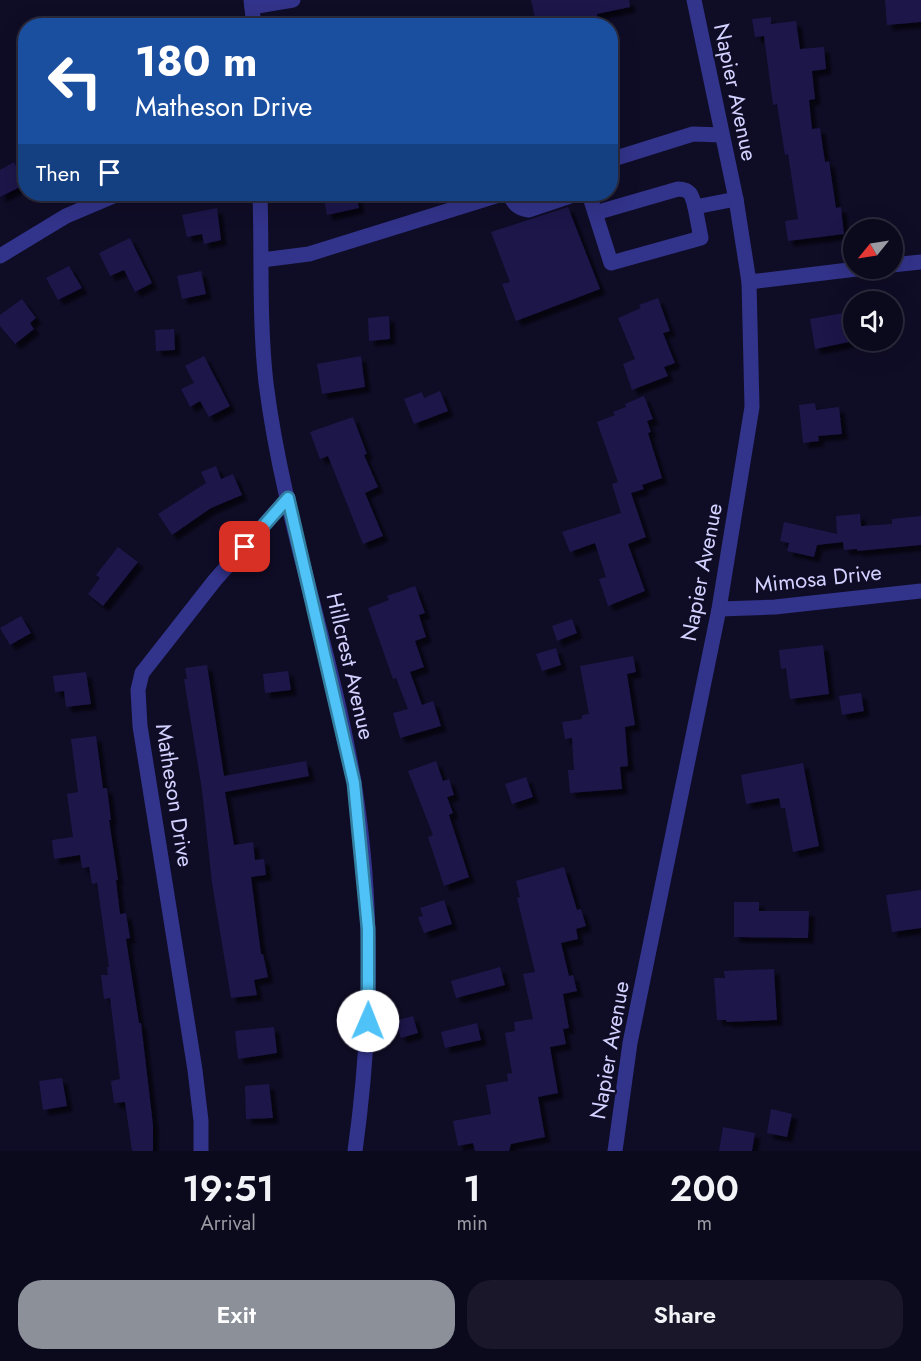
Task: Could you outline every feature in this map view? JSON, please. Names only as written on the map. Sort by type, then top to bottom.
[{"type":"street","points":[[251,4],[293,0]]},
{"type":"street","name":"Napier Avenue","points":[[615,1151],[630,1043],[705,665],[719,609],[750,428],[749,282],[736,199],[694,0]]},
{"type":"street","points":[[618,158],[693,135],[722,135]]},
{"type":"street","points":[[591,201],[595,213],[611,263],[701,238],[691,193],[686,189],[678,189],[595,213]]},
{"type":"street","points":[[695,207],[736,199]]},
{"type":"street","points":[[0,256],[66,216],[101,201]]},
{"type":"street","name":"Hillcrest Avenue","points":[[260,201],[266,382],[276,448],[354,783],[361,838],[369,977],[362,1095],[355,1151]]},
{"type":"street","points":[[262,261],[309,254],[479,201]]},
{"type":"street","points":[[512,201],[521,209],[529,210],[556,201]]},
{"type":"street","points":[[903,264],[921,262]]},
{"type":"street","points":[[749,282],[843,271]]},
{"type":"street","name":"Matheson Drive","points":[[201,1151],[201,1121],[195,1070],[140,726],[138,690],[142,673],[174,631],[288,498]]},
{"type":"street","name":"Mimosa Drive","points":[[719,609],[775,607],[921,591]]},
{"type":"building","points":[[531,0],[629,0],[630,7],[597,14],[598,18],[535,18]]},
{"type":"building","points":[[885,0],[921,0],[921,22],[887,25]]},
{"type":"building","points":[[771,17],[771,24],[796,21],[800,49],[824,47],[826,69],[812,71],[815,99],[809,100],[812,129],[820,128],[825,162],[829,161],[836,208],[841,207],[843,234],[788,241],[785,221],[798,219],[788,154],[785,155],[777,104],[773,105],[764,36],[755,37],[752,19]]},
{"type":"building","points":[[14,162],[16,166],[18,165],[18,188],[0,197],[0,170]]},
{"type":"building","points":[[324,201],[358,201],[359,208],[327,215]]},
{"type":"building","points":[[568,207],[600,289],[516,321],[502,284],[510,282],[491,232]]},
{"type":"building","points":[[217,208],[221,240],[204,244],[202,234],[187,237],[182,215]]},
{"type":"building","points":[[130,238],[152,283],[135,292],[124,270],[110,276],[99,253]]},
{"type":"building","points":[[69,266],[82,288],[58,300],[46,278]]},
{"type":"building","points":[[201,271],[206,294],[182,299],[177,276]]},
{"type":"building","points":[[658,298],[670,331],[663,333],[675,363],[664,367],[668,376],[632,390],[623,364],[635,359],[618,318],[641,308],[639,305]]},
{"type":"building","points":[[22,299],[36,318],[30,323],[34,329],[15,344],[0,326],[0,315]]},
{"type":"building","points":[[843,313],[843,343],[815,349],[810,319]]},
{"type":"building","points":[[389,316],[390,339],[369,341],[368,318]]},
{"type":"building","points":[[174,329],[175,350],[156,351],[155,330]]},
{"type":"building","points":[[204,356],[230,406],[209,417],[200,401],[190,407],[181,389],[194,383],[185,366]]},
{"type":"building","points":[[361,356],[365,387],[322,394],[317,364]]},
{"type":"building","points":[[440,391],[448,411],[414,424],[404,399],[422,392],[424,398]]},
{"type":"building","points":[[644,396],[653,419],[647,421],[651,432],[648,433],[662,478],[642,485],[644,489],[631,493],[646,537],[628,544],[645,591],[608,606],[599,579],[606,577],[595,543],[570,552],[562,532],[621,513],[612,484],[618,482],[597,422],[615,415],[613,412],[626,407],[625,404]]},
{"type":"building","points":[[815,403],[816,410],[839,407],[842,434],[818,436],[819,441],[803,443],[799,405]]},
{"type":"building","points":[[353,417],[367,454],[364,455],[378,487],[365,493],[383,536],[363,544],[328,456],[320,459],[310,432]]},
{"type":"building","points":[[216,466],[221,479],[233,474],[242,495],[211,508],[172,535],[158,514],[206,483],[201,472]]},
{"type":"building","points":[[860,514],[861,526],[892,524],[892,519],[921,516],[921,545],[857,551],[857,549],[844,550],[843,542],[817,545],[814,557],[787,551],[789,543],[780,541],[784,522],[837,534],[836,516]]},
{"type":"building","points":[[118,547],[138,562],[103,606],[88,594],[100,578],[96,575]]},
{"type":"building","points":[[415,586],[425,613],[419,615],[426,637],[415,641],[424,667],[410,672],[422,705],[433,701],[441,726],[400,738],[393,713],[408,709],[396,678],[393,679],[368,608],[389,600],[387,596]]},
{"type":"building","points":[[21,616],[31,633],[10,645],[0,628]]},
{"type":"building","points":[[572,619],[577,633],[557,641],[552,626]]},
{"type":"building","points":[[823,645],[829,694],[790,699],[786,668],[781,669],[779,650]]},
{"type":"building","points":[[556,648],[561,665],[542,671],[536,654]]},
{"type":"building","points":[[633,656],[636,672],[627,674],[635,725],[625,727],[628,766],[620,767],[622,789],[570,793],[568,770],[574,770],[572,738],[565,739],[562,722],[582,719],[582,715],[589,714],[580,666]]},
{"type":"building","points":[[207,665],[224,776],[306,761],[309,776],[225,792],[234,845],[253,842],[255,860],[264,859],[266,875],[251,877],[261,954],[263,954],[268,977],[254,980],[257,995],[231,998],[212,883],[202,790],[184,679],[187,679],[185,668]]},
{"type":"building","points":[[288,671],[291,690],[265,693],[263,674]]},
{"type":"building","points":[[86,672],[91,704],[66,707],[64,691],[55,692],[53,676]]},
{"type":"building","points":[[861,693],[864,711],[842,715],[839,696]]},
{"type":"building","points":[[96,736],[103,788],[107,788],[120,914],[126,913],[130,938],[126,939],[139,1023],[141,1023],[153,1125],[153,1151],[132,1151],[125,1102],[114,1103],[111,1081],[120,1079],[110,998],[104,999],[101,975],[108,975],[107,967],[109,967],[97,883],[92,884],[89,867],[82,868],[80,855],[54,859],[52,840],[73,837],[67,794],[78,792],[71,739]]},
{"type":"building","points":[[436,761],[443,781],[449,779],[454,795],[447,797],[453,813],[449,815],[469,877],[444,886],[428,837],[433,835],[408,771]]},
{"type":"building","points":[[803,763],[819,846],[793,852],[785,808],[781,808],[779,798],[746,804],[741,775]]},
{"type":"building","points":[[526,777],[533,797],[512,804],[505,784]]},
{"type":"building","points":[[564,867],[577,910],[581,909],[586,926],[576,929],[578,939],[561,943],[569,976],[573,975],[577,991],[563,994],[569,1028],[563,1029],[566,1044],[550,1047],[558,1093],[538,1097],[545,1137],[511,1144],[509,1151],[475,1151],[473,1143],[458,1146],[453,1121],[491,1114],[486,1085],[508,1081],[507,1074],[512,1073],[505,1033],[515,1031],[514,1022],[533,1019],[523,974],[535,972],[517,898],[520,897],[516,881]]},
{"type":"building","points":[[921,890],[921,928],[892,932],[886,895]]},
{"type":"building","points":[[444,900],[452,924],[424,933],[418,917],[423,916],[420,908]]},
{"type":"building","points":[[734,902],[759,902],[759,911],[809,911],[808,938],[734,937]]},
{"type":"building","points":[[500,967],[505,985],[456,998],[451,981]]},
{"type":"building","points":[[774,969],[777,1020],[726,1022],[726,1020],[717,1020],[714,978],[725,978],[724,971]]},
{"type":"building","points":[[413,1016],[418,1033],[401,1038],[395,1021]]},
{"type":"building","points":[[477,1023],[481,1040],[445,1048],[441,1032]]},
{"type":"building","points":[[274,1027],[277,1053],[238,1059],[235,1031]]},
{"type":"building","points":[[62,1078],[67,1106],[43,1110],[39,1081]]},
{"type":"building","points":[[269,1084],[273,1118],[246,1119],[245,1086]]},
{"type":"building","points":[[771,1109],[792,1114],[787,1137],[767,1133]]},
{"type":"building","points":[[723,1127],[755,1133],[752,1151],[719,1151]]},
{"type":"route","points":[[245,547],[288,498],[354,783],[368,929],[368,1021]]}]
